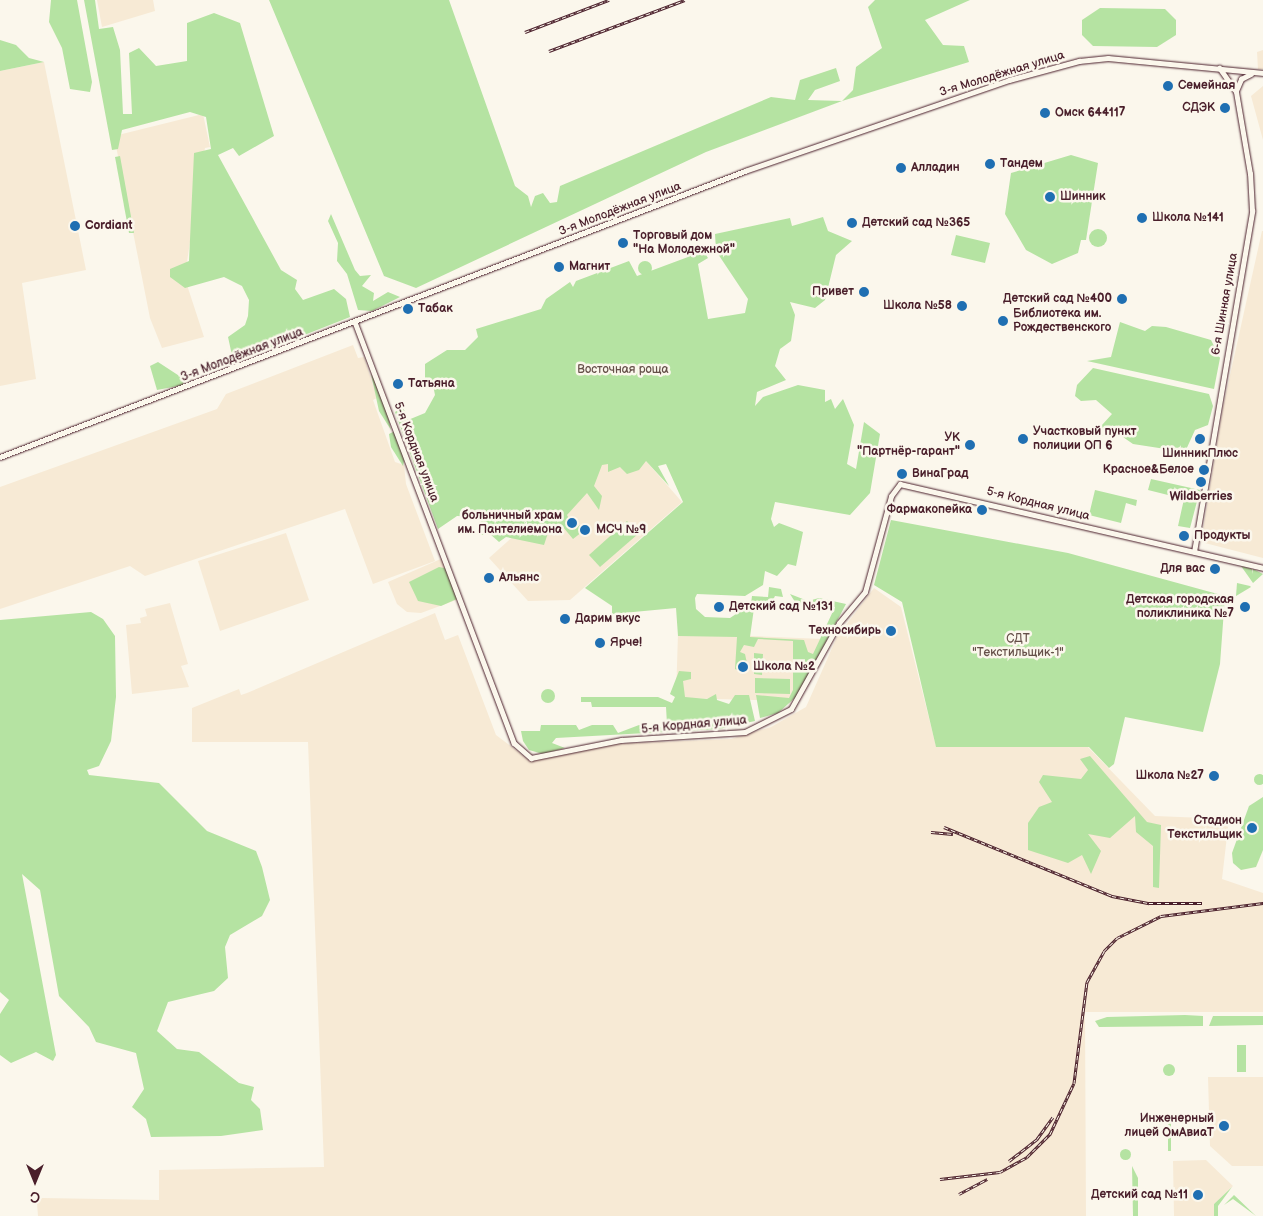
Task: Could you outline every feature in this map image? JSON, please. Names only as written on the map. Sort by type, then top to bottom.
[{"type":"main road","name":"3-я Молодёжная улица","points":[[0,457],[745,171],[1017,78],[1093,59],[1217,67],[1263,74]]},
{"type":"main road","name":"6-я Шинная улица","points":[[1194,552],[1252,211],[1250,174],[1236,92],[1229,76],[1217,67]]},
{"type":"main road","points":[[1236,92],[1241,79],[1257,73]]},
{"type":"main road","name":"5-я Кордная улица","points":[[355,322],[514,743],[531,758],[620,740],[745,732],[791,709],[839,623],[865,592],[891,496],[900,484],[1263,568]]},
{"type":"shaded area","points":[[97,0],[153,0],[155,11],[102,27]]},
{"type":"shaded area","points":[[1263,50],[1263,69],[1258,69],[1257,52]]},
{"type":"shaded area","points":[[44,62],[86,270],[22,283],[36,379],[0,386],[0,71]]},
{"type":"shaded area","points":[[1263,86],[1263,140],[1251,96]]},
{"type":"shaded area","points":[[203,114],[210,147],[205,148],[187,262],[188,288],[204,337],[162,348],[150,318],[114,136]]},
{"type":"shaded area","points":[[1262,231],[1263,558],[1201,542],[1223,407]]},
{"type":"shaded area","points":[[353,345],[358,358],[364,357],[377,398],[373,400],[395,462],[404,465],[406,484],[435,561],[373,584],[345,509],[145,576],[130,566],[0,609],[0,487],[217,409],[226,394]]},
{"type":"shaded area","name":"МСЧ №9","points":[[625,437],[682,502],[570,600],[528,601],[489,558]]},
{"type":"shaded area","points":[[286,533],[309,600],[220,631],[198,561]]},
{"type":"shaded area","points":[[443,558],[459,599],[421,613],[407,612],[397,604],[388,582]]},
{"type":"shaded area","points":[[874,588],[901,607],[936,746],[1088,747],[1155,816],[1229,819],[1222,879],[1263,893],[1263,1012],[1085,1012],[1086,1216],[38,1216],[37,1203],[42,1198],[159,1200],[159,1170],[324,1167],[308,742],[192,742],[192,708],[239,689],[241,695],[247,693],[435,613],[445,640],[458,635],[496,735],[529,760],[612,744],[731,739],[771,727],[806,707],[837,637]]},
{"type":"shaded area","points":[[170,603],[188,664],[181,666],[189,687],[132,694],[126,625],[141,623],[140,618],[147,616],[145,609]]},
{"type":"shaded area","name":"Школа №2","points":[[678,633],[823,639],[790,701],[676,698]]},
{"type":"shaded area","points":[[1208,1077],[1263,1077],[1263,1166],[1232,1166],[1210,1146]]},
{"type":"shaded area","name":"Детский сад №11","points":[[1206,1160],[1233,1186],[1214,1204],[1214,1216],[1174,1216],[1173,1161]]},
{"type":"green space","points":[[51,0],[77,0],[92,82],[90,92],[70,89],[62,48],[49,22]]},
{"type":"green space","points":[[84,0],[95,0],[99,29],[113,27],[120,50],[123,114],[132,114],[129,53],[139,48],[156,66],[187,61],[187,23],[214,13],[240,23],[274,136],[239,156],[233,148],[218,155],[281,270],[297,280],[295,289],[303,300],[334,289],[346,299],[350,317],[238,361],[233,360],[228,337],[245,325],[248,316],[249,300],[242,286],[224,277],[185,288],[170,277],[170,269],[189,261],[194,153],[211,149],[206,117],[190,112],[122,130],[118,149],[112,150]]},
{"type":"green space","points":[[269,0],[449,0],[515,186],[528,196],[531,207],[535,196],[543,193],[550,203],[557,202],[560,186],[771,97],[795,100],[800,80],[836,68],[840,81],[815,90],[808,100],[842,101],[706,152],[416,288],[384,276]]},
{"type":"green space","points":[[875,0],[970,0],[925,20],[943,45],[964,46],[969,62],[842,101],[853,90],[856,67],[882,48],[868,7]]},
{"type":"green space","points":[[1100,8],[1165,9],[1176,20],[1176,35],[1157,47],[1093,46],[1082,35],[1082,20]]},
{"type":"green space","points":[[0,40],[16,45],[29,58],[44,62],[0,71]]},
{"type":"green space","name":"Шинник","points":[[1071,155],[1098,163],[1086,240],[1081,240],[1078,253],[1052,264],[1026,250],[1005,214],[1011,173]]},
{"type":"green space","points":[[120,156],[134,233],[129,233],[115,157]]},
{"type":"green space","points":[[331,214],[355,270],[360,276],[371,275],[362,286],[374,293],[373,301],[388,292],[400,297],[372,311],[358,310],[347,274],[337,261],[338,243],[328,221]]},
{"type":"green space","name":"Восточная роща","points":[[823,217],[828,231],[852,241],[836,255],[825,300],[815,308],[790,302],[795,315],[791,341],[780,349],[775,366],[786,380],[757,392],[755,406],[763,397],[798,385],[825,390],[825,402],[831,399],[835,409],[843,399],[854,425],[847,464],[856,469],[864,422],[880,434],[870,493],[850,515],[775,502],[771,519],[774,527],[779,523],[803,532],[796,566],[788,564],[777,576],[765,571],[763,585],[745,596],[697,594],[695,598],[696,609],[705,617],[730,618],[751,604],[752,596],[768,597],[769,587],[781,589],[783,597],[775,596],[772,602],[755,601],[750,637],[804,640],[808,652],[813,654],[835,607],[797,605],[790,594],[808,601],[819,598],[846,604],[797,696],[778,713],[760,718],[756,695],[789,698],[793,690],[793,641],[758,639],[754,647],[744,645],[740,652],[745,654],[748,668],[743,673],[735,669],[737,637],[678,636],[676,608],[612,614],[612,606],[585,588],[683,502],[666,464],[658,466],[669,486],[646,461],[639,470],[627,474],[620,467],[608,472],[608,464],[602,465],[594,486],[602,496],[599,510],[587,493],[567,515],[574,529],[580,525],[582,532],[573,539],[563,527],[548,533],[544,545],[506,537],[499,542],[490,534],[480,535],[481,517],[457,516],[438,529],[395,412],[403,407],[408,420],[425,413],[435,395],[432,380],[425,379],[425,364],[447,350],[465,350],[478,337],[476,329],[541,309],[546,299],[570,282],[573,287],[576,281],[629,261],[637,276],[688,257],[689,248],[699,244],[708,258],[698,264],[708,319],[745,313],[748,299],[716,251],[715,234],[790,218],[792,226]]},
{"type":"green space","points":[[1098,229],[1104,232],[1107,238],[1104,244],[1098,247],[1092,244],[1089,238],[1092,232]]},
{"type":"green space","points":[[956,235],[990,243],[985,263],[951,255]]},
{"type":"green space","points":[[645,261],[650,263],[652,268],[650,273],[645,275],[640,273],[638,268],[640,263]]},
{"type":"green space","points":[[1120,322],[1145,331],[1152,326],[1166,327],[1211,340],[1220,358],[1214,389],[1087,361],[1111,357]]},
{"type":"green space","points":[[158,362],[184,379],[183,385],[157,390],[150,366]]},
{"type":"green space","points":[[1093,368],[1209,394],[1213,406],[1208,425],[1195,430],[1185,452],[1133,444],[1120,435],[1093,436],[1094,425],[1102,425],[1112,414],[1096,400],[1081,401],[1075,396],[1077,385]]},
{"type":"green space","points":[[371,374],[383,393],[391,430],[379,411]]},
{"type":"green space","points":[[395,431],[405,456],[403,466],[391,447],[389,434]]},
{"type":"green space","points":[[1151,479],[1200,490],[1190,528],[1178,526],[1184,499],[1148,490]]},
{"type":"green space","points":[[1095,490],[1137,500],[1136,506],[1126,503],[1121,523],[1089,515]]},
{"type":"green space","name":"СДТ \"Текстильщик-1\"","points":[[891,520],[1068,553],[1225,596],[1220,664],[1203,732],[1125,717],[1114,764],[1109,768],[1089,747],[936,747],[902,602],[874,585]]},
{"type":"green space","points":[[627,521],[638,534],[600,567],[589,555]]},
{"type":"green space","points":[[1241,566],[1252,569],[1252,574],[1253,569],[1263,574],[1253,583]]},
{"type":"green space","points":[[439,567],[449,569],[459,598],[441,606],[418,601],[409,582]]},
{"type":"green space","points":[[1237,583],[1250,586],[1251,587],[1236,596]]},
{"type":"green space","points":[[91,612],[103,619],[115,636],[116,697],[111,741],[99,766],[87,770],[89,775],[159,783],[207,831],[256,851],[262,867],[270,900],[262,916],[230,935],[225,947],[228,978],[214,991],[168,1002],[157,1031],[177,1049],[199,1052],[239,1083],[254,1087],[251,1100],[260,1109],[263,1130],[221,1136],[151,1137],[146,1119],[132,1107],[144,1089],[136,1053],[96,1042],[89,1027],[59,996],[40,890],[22,874],[56,1055],[53,1061],[36,1052],[11,1063],[0,1055],[0,1014],[9,1000],[0,992],[0,620]]},
{"type":"green space","points":[[754,653],[763,654],[762,675],[754,674]]},
{"type":"green space","points":[[679,671],[691,672],[691,679],[683,681],[685,697],[707,699],[716,694],[717,700],[729,704],[735,695],[749,695],[755,721],[719,729],[556,738],[552,743],[565,748],[543,754],[529,750],[523,741],[521,731],[540,731],[541,725],[576,725],[579,730],[592,725],[613,725],[618,733],[639,725],[661,727],[667,724],[666,707],[592,707],[591,702],[581,702],[581,697],[658,697],[672,703],[675,697],[670,694]]},
{"type":"green space","points":[[755,678],[790,679],[790,694],[755,693]]},
{"type":"green space","points":[[548,689],[553,691],[555,696],[553,701],[548,703],[543,701],[541,696],[543,691]]},
{"type":"green space","points":[[1090,756],[1147,822],[1161,825],[1159,888],[1153,887],[1153,846],[1136,832],[1135,816],[1110,838],[1088,834],[1101,851],[1091,874],[1082,855],[1068,863],[1028,850],[1028,823],[1039,807],[1052,802],[1039,782],[1043,775],[1081,779],[1088,770],[1080,759]]},
{"type":"green space","points":[[1259,773],[1265,779],[1259,785],[1253,779]]},
{"type":"green space","name":"Стадион Текстильщик","points":[[1263,797],[1263,850],[1256,867],[1241,870],[1233,863],[1232,853],[1249,806]]},
{"type":"green space","points":[[1203,1016],[1203,1026],[1099,1027],[1095,1021],[1107,1017]]},
{"type":"green space","points":[[1213,1016],[1263,1016],[1263,1025],[1209,1026]]},
{"type":"green space","points":[[1237,1045],[1246,1045],[1246,1072],[1237,1072]]},
{"type":"green space","points":[[1167,1064],[1171,1064],[1175,1070],[1171,1076],[1167,1076],[1163,1072],[1163,1068]]},
{"type":"green space","points":[[1168,1122],[1171,1122],[1171,1151],[1168,1151]]},
{"type":"green space","points":[[1125,1148],[1131,1154],[1125,1160],[1119,1154]]},
{"type":"green space","points":[[1132,1166],[1138,1178],[1138,1216],[1133,1216]]},
{"type":"green space","points":[[1232,1187],[1218,1206],[1218,1216],[1214,1216],[1214,1204]]},
{"type":"green space","points":[[1234,1195],[1256,1216],[1233,1199],[1224,1205]]},
{"type":"railway","points":[[525,32],[609,0]]},
{"type":"railway","points":[[549,51],[685,0]]},
{"type":"railway","points":[[944,827],[1112,896],[1149,903],[1202,903]]},
{"type":"railway","points":[[931,832],[953,834]]},
{"type":"railway","points":[[940,1179],[1000,1172],[1027,1157],[1050,1134],[1074,1083],[1087,982],[1104,951],[1117,938],[1161,916],[1263,903]]},
{"type":"railway","points":[[1009,1161],[1037,1139],[1053,1117]]},
{"type":"railway","points":[[959,1194],[987,1179]]},
{"type":"place","name":"Семейная","points":[[1168,86]]},
{"type":"place","name":"СДЭК","points":[[1225,108]]},
{"type":"place","name":"Омск 644117","points":[[1045,113]]},
{"type":"place","name":"Тандем","points":[[990,164]]},
{"type":"place","name":"Алладин","points":[[901,168]]},
{"type":"place","name":"Шинник","points":[[1050,197]]},
{"type":"place","name":"Школа №141","points":[[1142,218]]},
{"type":"place","name":"Детский сад №365","points":[[852,223]]},
{"type":"place","name":"Cordiant","points":[[75,226]]},
{"type":"place","name":"Торговый дом \"На Молодежной\"","points":[[623,243]]},
{"type":"place","name":"Магнит","points":[[559,267]]},
{"type":"place","name":"Привет","points":[[864,292]]},
{"type":"place","name":"Детский сад №400","points":[[1122,299]]},
{"type":"place","name":"Школа №58","points":[[962,306]]},
{"type":"place","name":"Табак","points":[[408,309]]},
{"type":"place","name":"Библиотека им. Рождественского","points":[[1003,321]]},
{"type":"place","name":"Татьяна","points":[[398,384]]},
{"type":"place","name":"Участковый пункт полиции ОП 6","points":[[1023,439]]},
{"type":"place","name":"ШинникПлюс","points":[[1200,439]]},
{"type":"place","name":"УК \"Партнёр-гарант\"","points":[[970,445]]},
{"type":"place","name":"Красное&Белое","points":[[1204,470]]},
{"type":"place","name":"ВинаГрад","points":[[902,474]]},
{"type":"place","name":"Wildberries","points":[[1201,482]]},
{"type":"place","name":"Фармакопейка","points":[[982,510]]},
{"type":"place","name":"больничный храм им. Пантелиемона","points":[[572,523]]},
{"type":"place","name":"МСЧ №9","points":[[585,530]]},
{"type":"place","name":"Продукты","points":[[1184,536]]},
{"type":"place","name":"Для вас","points":[[1215,569]]},
{"type":"place","name":"Альянс","points":[[489,578]]},
{"type":"place","name":"Детский сад №131","points":[[719,607]]},
{"type":"place","name":"Детская городская поликлиника №7","points":[[1245,607]]},
{"type":"place","name":"Дарим вкус","points":[[565,619]]},
{"type":"place","name":"Техносибирь","points":[[891,631]]},
{"type":"place","name":"Ярче!","points":[[600,643]]},
{"type":"place","name":"Школа №2","points":[[743,667]]},
{"type":"place","name":"Школа №27","points":[[1214,776]]},
{"type":"place","name":"Стадион Текстильщик","points":[[1252,828]]},
{"type":"place","name":"Инженерный лицей ОмАвиаТ","points":[[1224,1126]]},
{"type":"place","name":"Детский сад №11","points":[[1198,1195]]}]
